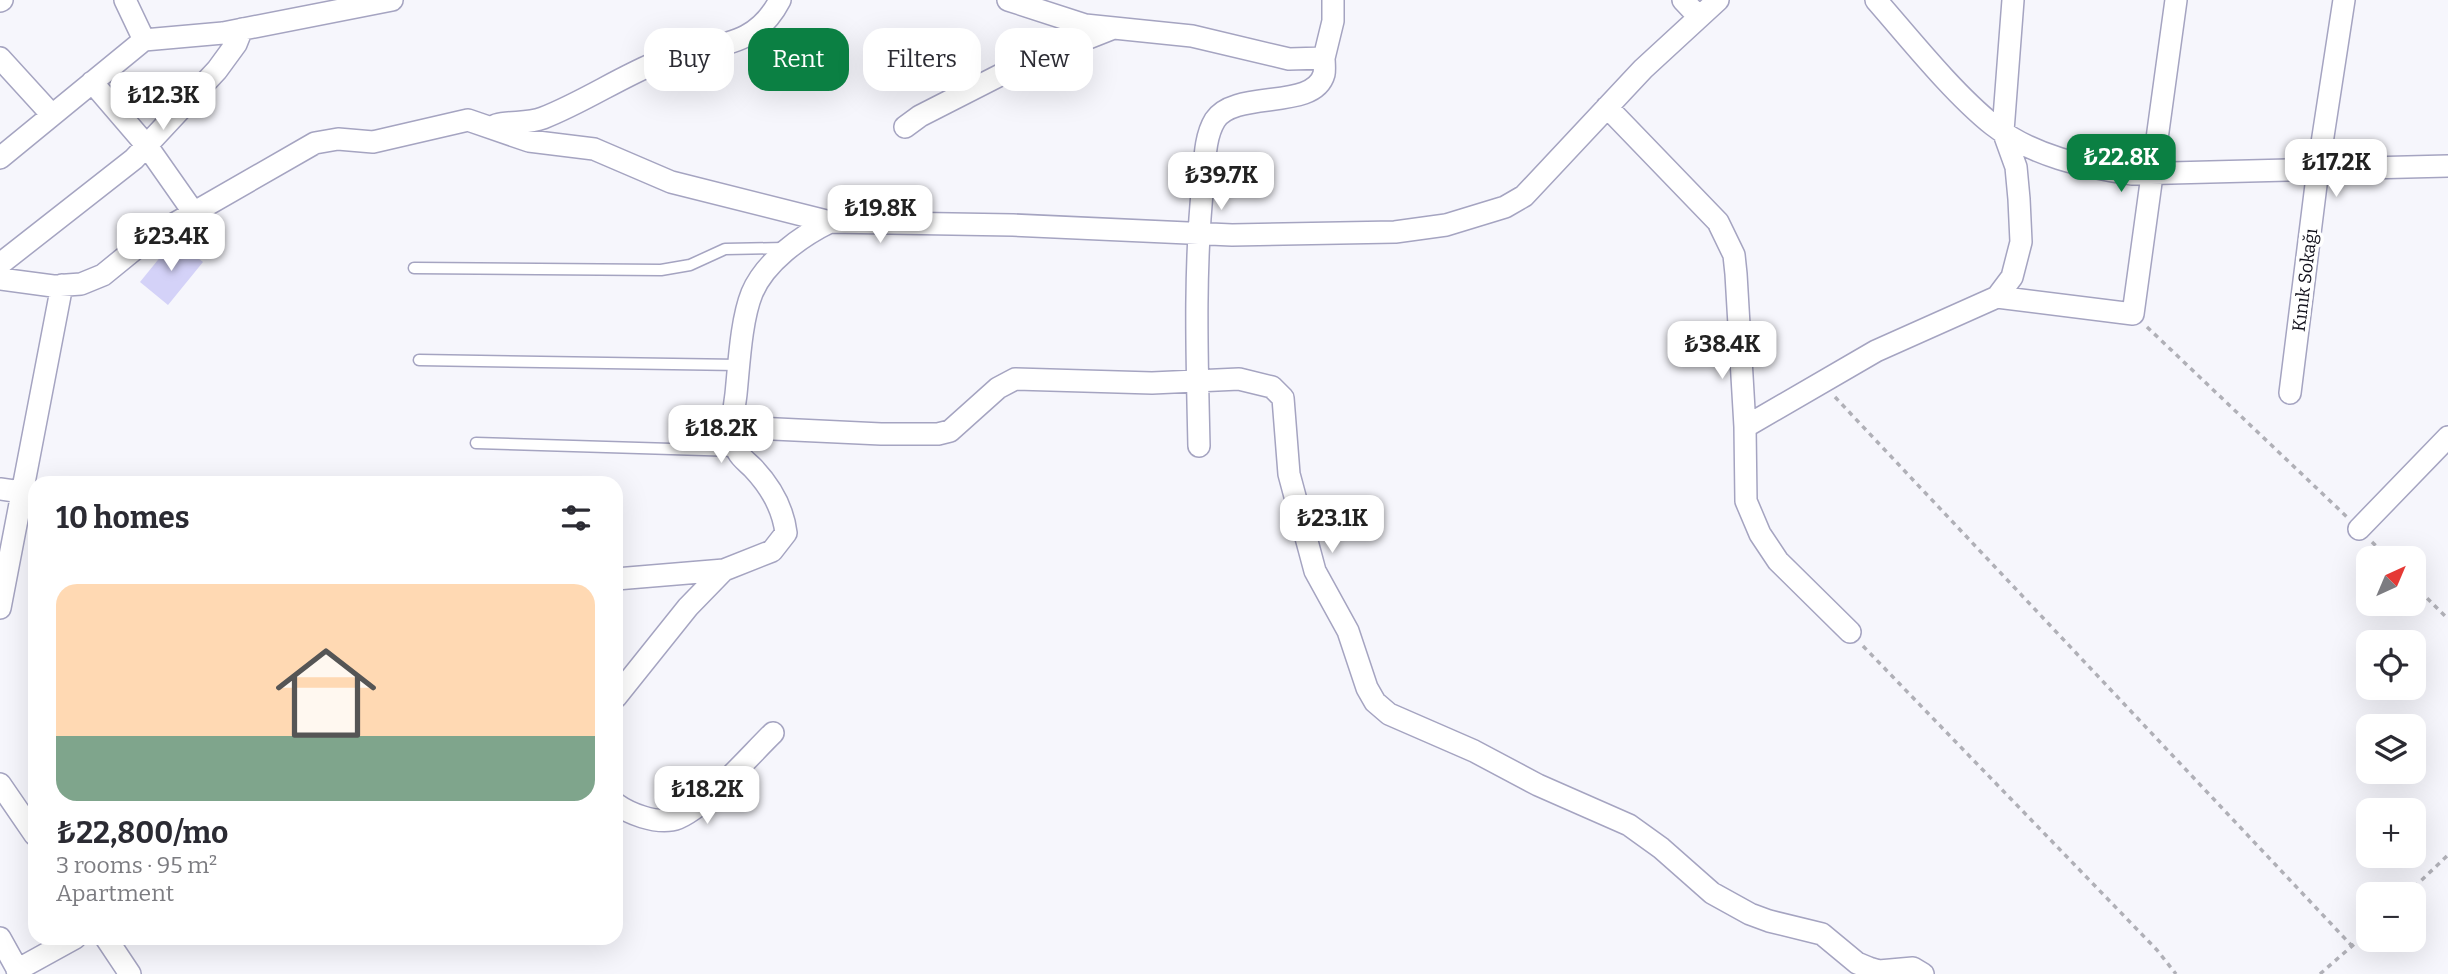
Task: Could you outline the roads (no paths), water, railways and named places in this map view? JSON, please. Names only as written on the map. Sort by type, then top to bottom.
[{"type":"street","points":[[125,0],[144,40]]},
{"type":"street","points":[[0,158],[144,40],[242,29],[392,0]]},
{"type":"street","points":[[492,126],[542,119],[661,60],[730,45],[751,35],[772,16],[780,0]]},
{"type":"street","points":[[1008,0],[1055,17],[1111,29],[1192,36],[1289,59],[1324,58]]},
{"type":"street","points":[[1199,446],[1198,233],[1208,139],[1216,118],[1227,110],[1249,102],[1300,94],[1316,86],[1324,74],[1324,58],[1333,21],[1333,0]]},
{"type":"street","points":[[1683,0],[1699,17]]},
{"type":"street","points":[[0,279],[62,285],[81,284],[103,275],[146,240],[315,143],[338,139],[373,142],[468,120],[492,126],[529,141],[594,149],[671,181],[830,222],[1013,225],[1198,233],[1395,232],[1446,225],[1505,207],[1524,196],[1643,69],[1718,0]]},
{"type":"street","points":[[1876,0],[1970,103],[2003,131],[2017,140],[2085,167],[2132,174],[2153,174],[2448,166]]},
{"type":"street","points":[[1997,298],[2012,277],[2021,242],[2016,167],[2003,131],[2013,0]]},
{"type":"street","points":[[1745,427],[1876,351],[1997,298],[2133,314],[2176,0]]},
{"type":"street","name":"Kınık Sokağı","points":[[2290,393],[2318,169],[2343,0]]},
{"type":"street","points":[[0,264],[134,159],[217,70],[236,44],[242,29]]},
{"type":"street","points":[[905,127],[920,116],[1020,65],[1111,29]]},
{"type":"street","points":[[0,58],[52,115]]},
{"type":"street","points":[[92,82],[147,146],[194,213]]},
{"type":"street","points":[[1607,107],[1706,206],[1727,237],[1734,255],[1736,274],[1745,427],[1746,501],[1760,534],[1777,561],[1850,632]]},
{"type":"street","points":[[623,578],[724,570],[772,551],[786,533],[776,498],[737,451],[733,427],[738,365],[752,293],[775,261],[810,232],[830,222]]},
{"type":"street","points":[[32,476],[62,285]]},
{"type":"street","points":[[733,427],[938,434],[950,431],[998,388],[1015,379],[1152,383],[1239,379],[1272,387],[1283,398],[1289,474],[1315,571],[1348,631],[1367,688],[1375,702],[1406,724],[1474,751],[1538,785],[1629,825],[1712,893],[1750,914],[1822,934],[1857,963],[1869,968],[1879,971],[1913,968],[1923,974]]},
{"type":"street","points":[[2359,529],[2448,438]]},
{"type":"street","points":[[0,489],[28,494]]},
{"type":"street","points":[[0,608],[28,498]]},
{"type":"street","points":[[623,688],[688,607],[724,570]]},
{"type":"street","points":[[623,809],[671,820],[692,812],[773,733]]},
{"type":"street","points":[[0,784],[28,825]]},
{"type":"street","points":[[0,938],[18,972],[63,945]]},
{"type":"street","points":[[111,945],[130,974]]},
{"type":"lane","points":[[414,268],[661,270],[690,265],[725,249],[792,248]]},
{"type":"lane","points":[[419,360],[738,365]]},
{"type":"lane","points":[[476,443],[737,451]]}]
